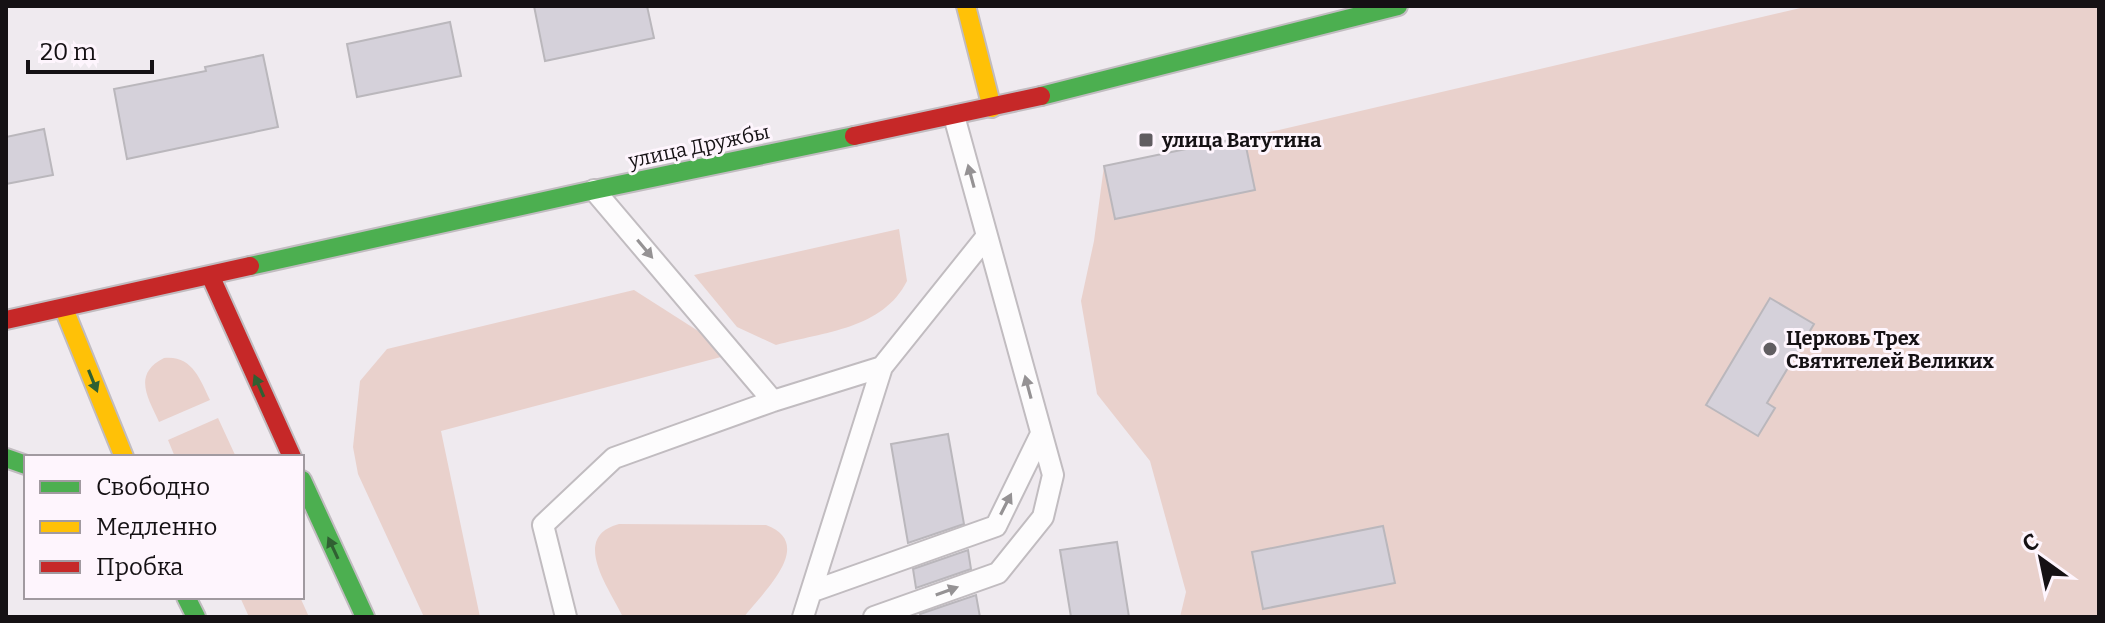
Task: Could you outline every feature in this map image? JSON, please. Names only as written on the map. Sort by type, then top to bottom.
[{"type":"main road","points":[[966,6],[992,108]]},
{"type":"main road","name":"улица Дружбы","points":[[6,320],[594,190],[992,108],[1398,6]]},
{"type":"main road","points":[[210,275],[291,455]]},
{"type":"main road","points":[[64,309],[123,455]]},
{"type":"main road","points":[[304,484],[365,617]]},
{"type":"lane","points":[[874,617],[998,573],[1043,517],[1053,475],[954,116]]},
{"type":"lane","points":[[594,190],[773,401]]},
{"type":"lane","points":[[803,617],[882,367],[987,236]]},
{"type":"lane","points":[[566,617],[543,525],[614,458],[773,401],[882,367]]},
{"type":"lane","points":[[813,591],[996,526],[1040,436]]},
{"type":"shaded area","points":[[1809,6],[2099,6],[2099,617],[1180,617],[1186,592],[1150,461],[1097,394],[1081,301],[1094,241],[1104,166],[1279,130]]},
{"type":"shaded area","points":[[899,229],[907,281],[896,297],[868,319],[832,332],[776,345],[737,327],[694,275]]},
{"type":"shaded area","points":[[634,290],[717,343],[721,357],[441,431],[480,617],[424,617],[358,474],[353,447],[360,381],[387,349]]},
{"type":"shaded area","points":[[164,358],[182,360],[188,364],[210,400],[159,422],[147,395],[145,379],[154,364]]},
{"type":"shaded area","points":[[218,418],[235,455],[174,455],[168,440]]},
{"type":"shaded area","points":[[619,524],[766,525],[780,533],[787,544],[786,556],[781,569],[744,617],[623,617],[597,564],[595,551],[597,540],[605,531]]},
{"type":"shaded area","points":[[241,599],[301,599],[309,617],[249,617]]},
{"type":"building","points":[[534,6],[647,6],[654,38],[545,61]]},
{"type":"building","points":[[450,22],[461,76],[357,97],[347,44]]},
{"type":"building","points":[[263,55],[278,127],[127,159],[114,89],[206,71],[205,67]]},
{"type":"building","points":[[44,129],[53,175],[6,184],[6,137]]},
{"type":"building","points":[[1244,137],[1255,190],[1115,219],[1104,166]]},
{"type":"building","name":"Церковь Трех Святителей Великих","points":[[1770,298],[1814,324],[1767,403],[1775,408],[1758,436],[1706,405]]},
{"type":"building","points":[[948,434],[964,524],[908,543],[891,444]]},
{"type":"building","points":[[1383,526],[1395,583],[1263,609],[1252,552]]},
{"type":"building","points":[[1117,542],[1129,617],[1071,617],[1060,550]]},
{"type":"building","points":[[968,550],[971,569],[916,588],[913,569]]},
{"type":"building","points":[[976,595],[980,617],[921,617],[920,614]]},
{"type":"traffic: fast","points":[[1041,96],[1398,6]]},
{"type":"traffic: fast","points":[[250,266],[854,136]]},
{"type":"traffic: fast","points":[[6,458],[24,464]]},
{"type":"traffic: fast","points":[[304,484],[365,617]]},
{"type":"traffic: fast","points":[[187,599],[196,617]]},
{"type":"traffic: slow","points":[[966,6],[992,108]]},
{"type":"traffic: slow","points":[[64,309],[123,455]]},
{"type":"traffic: jam","points":[[854,136],[1041,96]]},
{"type":"traffic: jam","points":[[6,320],[250,266]]},
{"type":"traffic: jam","points":[[210,275],[291,455]]},
{"type":"place","name":"улица Ватутина","points":[[1146,140]]},
{"type":"place","name":"Церковь Трех Святителей Великих","points":[[1770,349]]}]
